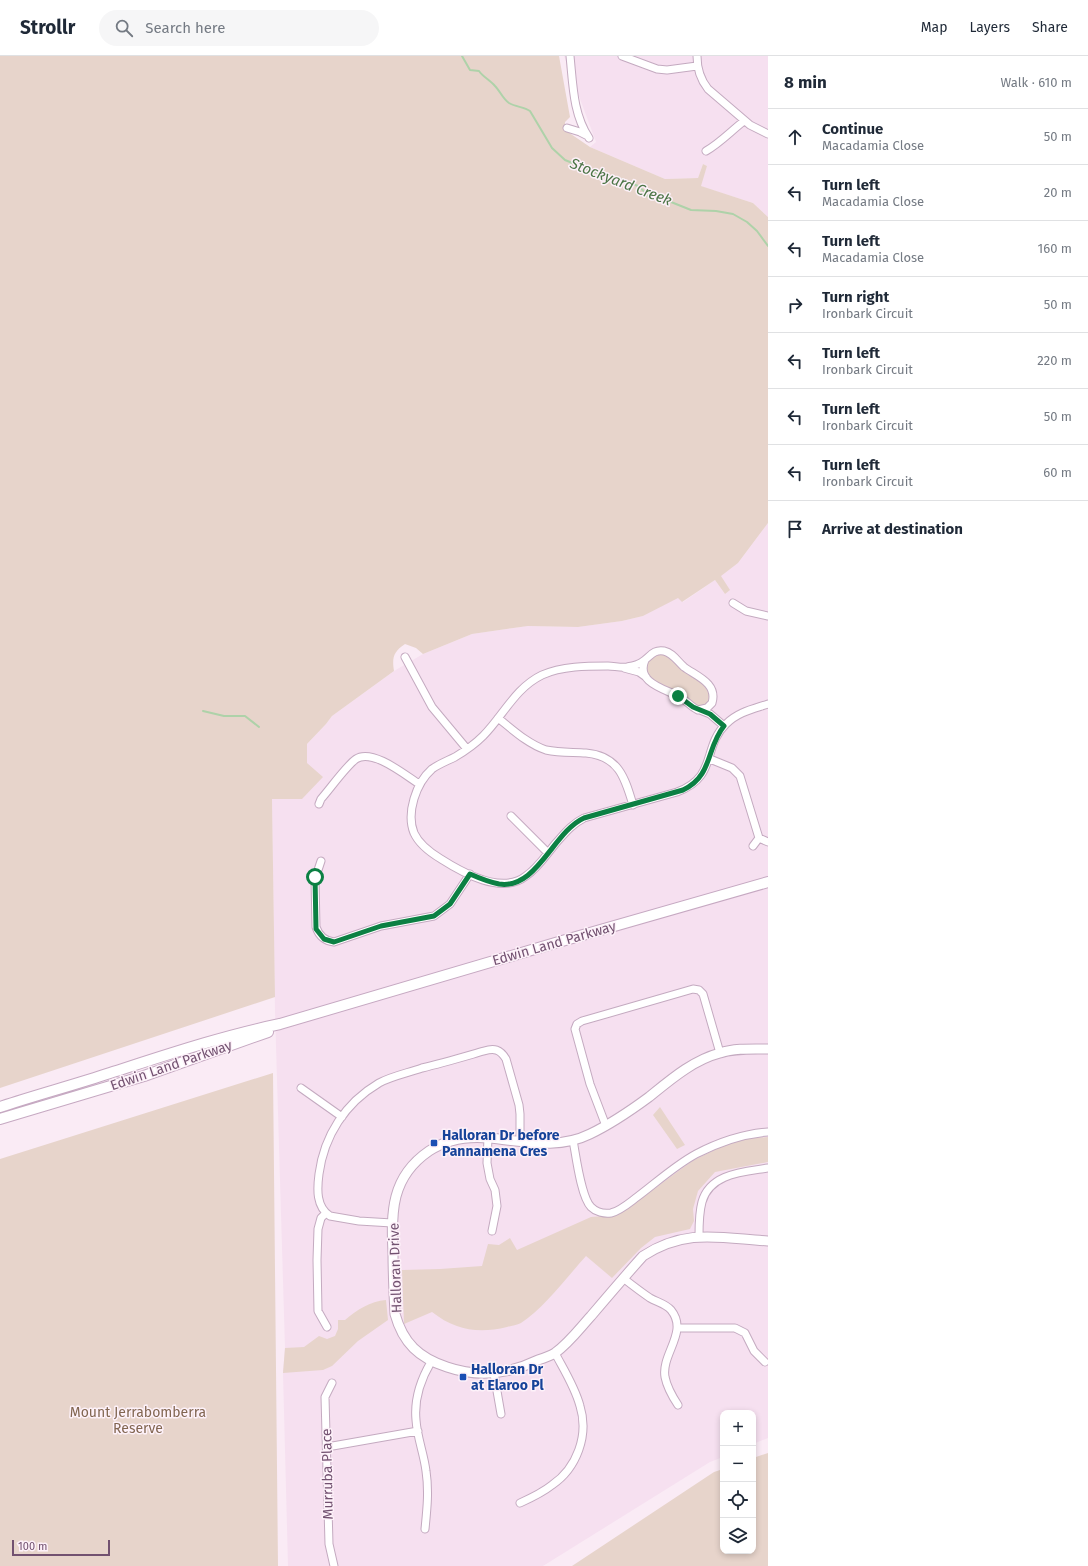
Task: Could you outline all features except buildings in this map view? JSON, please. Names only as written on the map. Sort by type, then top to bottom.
[{"type":"main road","name":"Edwin Land Parkway","points":[[0,1107],[40,1093],[108,1074],[184,1049],[249,1030],[280,1024],[562,940],[768,882]]},
{"type":"main road","name":"Edwin Land Parkway","points":[[0,1119],[144,1076],[341,1006]]},
{"type":"street","points":[[567,128],[580,132],[590,140],[580,123],[576,110],[570,56]]},
{"type":"street","points":[[622,56],[657,70],[697,66]]},
{"type":"street","points":[[697,56],[697,66],[702,82],[708,89],[744,121],[755,129],[768,134]]},
{"type":"street","points":[[706,152],[744,121]]},
{"type":"street","points":[[733,603],[746,611],[768,616]]},
{"type":"street","points":[[724,726],[715,713],[712,691],[707,683],[700,676],[683,666],[670,654],[664,651],[650,654],[645,660],[638,664],[622,667],[600,666],[569,668],[551,672],[531,682],[520,691],[483,736],[467,749],[433,768],[419,784],[415,794],[411,824],[414,834],[430,852],[450,865],[470,874],[500,884],[511,884],[526,876],[540,863],[574,823],[584,818],[633,805],[687,788],[702,774],[710,759],[715,739],[724,726],[741,713],[768,704]]},
{"type":"street","points":[[405,656],[432,707],[467,749]]},
{"type":"street","points":[[645,660],[643,668],[646,678]]},
{"type":"street","points":[[622,667],[640,673],[655,685],[678,696],[693,707],[710,714],[724,726]]},
{"type":"street","points":[[700,710],[710,706],[713,701]]},
{"type":"street","points":[[498,718],[532,744],[545,749],[561,752],[599,755],[612,762],[619,768],[626,779],[633,805]]},
{"type":"street","points":[[319,804],[321,799],[355,760],[363,756],[375,757],[419,784]]},
{"type":"street","points":[[710,759],[732,768],[740,776],[759,838],[768,842]]},
{"type":"street","points":[[511,816],[548,853]]},
{"type":"street","points":[[753,846],[759,838]]},
{"type":"street","points":[[321,861],[315,879],[315,925],[317,932],[321,937],[328,941],[334,942],[381,926],[434,916],[450,904],[470,874]]},
{"type":"street","points":[[606,1126],[590,1084],[576,1034],[575,1029],[577,1024],[582,1021],[693,988],[699,990],[703,994],[720,1053]]},
{"type":"street","points":[[392,1223],[359,1221],[330,1216],[326,1213],[320,1203],[318,1196],[320,1165],[331,1133],[342,1117],[362,1095],[379,1083],[388,1079],[484,1051],[496,1049],[501,1052],[506,1059],[519,1105],[520,1141]]},
{"type":"street","name":"Halloran Drive","points":[[768,1049],[720,1053],[700,1062],[676,1075],[626,1114],[589,1135],[572,1140],[544,1144],[488,1137],[458,1138],[433,1148],[415,1163],[400,1183],[396,1197],[392,1223],[395,1314],[403,1335],[417,1352],[431,1362],[460,1371],[494,1374],[530,1364],[555,1353],[574,1336],[643,1256],[656,1248],[685,1238],[699,1236],[768,1242]]},
{"type":"street","points":[[301,1088],[342,1117]]},
{"type":"street","points":[[572,1140],[586,1201],[595,1211],[611,1213],[626,1205],[670,1171],[694,1155],[718,1143],[738,1136],[768,1132]]},
{"type":"street","points":[[488,1137],[487,1163],[490,1179],[495,1190],[497,1206],[492,1231]]},
{"type":"street","points":[[699,1236],[702,1200],[712,1184],[729,1175],[768,1168]]},
{"type":"street","points":[[326,1213],[321,1218],[318,1229],[317,1260],[318,1311],[326,1328]]},
{"type":"street","points":[[623,1278],[650,1298],[671,1310],[676,1319],[678,1328],[666,1360],[665,1376],[670,1392],[678,1405]]},
{"type":"street","points":[[678,1328],[735,1328],[745,1334],[754,1352],[765,1362]]},
{"type":"street","points":[[520,1504],[548,1488],[561,1478],[574,1461],[581,1442],[583,1423],[577,1396],[555,1353]]},
{"type":"street","points":[[425,1529],[428,1485],[425,1462],[415,1419],[417,1396],[424,1373],[431,1362]]},
{"type":"street","points":[[494,1374],[501,1414]]},
{"type":"street","name":"Murruba Place","points":[[332,1383],[325,1397],[329,1544],[334,1566]]},
{"type":"street","points":[[327,1447],[418,1431]]},
{"type":"shaded area","points":[[564,56],[768,56],[768,217],[753,203],[700,186],[707,166],[703,164],[698,178],[665,179],[590,147],[596,142]]},
{"type":"shaded area","points":[[768,523],[768,1438],[756,1443],[756,1410],[720,1410],[720,1458],[710,1462],[543,1566],[288,1566],[283,1373],[285,1348],[275,1012],[272,798],[302,799],[307,763],[307,744],[332,716],[394,671],[423,654],[472,634],[528,626],[578,627],[622,621],[643,616],[678,597],[683,602],[715,580],[725,594],[720,576],[738,563]]},
{"type":"green space","points":[[0,56],[559,56],[570,117],[565,122],[565,130],[590,147],[665,179],[698,178],[703,164],[707,166],[701,186],[753,203],[768,217],[768,523],[738,563],[721,576],[730,590],[725,594],[715,580],[682,602],[678,598],[643,616],[622,621],[578,627],[528,626],[472,634],[423,654],[416,648],[405,644],[394,656],[394,671],[332,716],[307,744],[307,763],[323,777],[302,799],[272,799],[275,997],[0,1088]]},
{"type":"green space","points":[[658,654],[665,654],[704,683],[710,692],[710,701],[704,706],[696,706],[652,680],[646,671],[648,660]]},
{"type":"green space","name":"Mount Jerrabomberra Reserve","points":[[273,1073],[278,1566],[0,1566],[0,1159]]},
{"type":"green space","points":[[660,1107],[685,1145],[677,1149],[653,1115]]},
{"type":"green space","points":[[768,1137],[768,1162],[715,1172],[698,1191],[693,1209],[694,1221],[690,1229],[655,1237],[641,1248],[612,1278],[586,1256],[546,1301],[519,1324],[486,1330],[467,1329],[449,1323],[432,1312],[404,1324],[402,1270],[482,1266],[488,1244],[499,1245],[510,1238],[517,1250],[591,1217],[616,1215],[631,1206],[692,1161],[737,1139]]},
{"type":"green space","points":[[386,1300],[388,1320],[358,1341],[332,1366],[323,1370],[283,1373],[285,1348],[304,1347],[319,1336],[327,1339],[335,1336],[338,1329],[338,1320],[345,1320],[364,1307],[375,1302]]},
{"type":"green space","points":[[768,1453],[768,1566],[572,1566],[714,1472],[720,1470],[720,1554],[756,1554],[756,1457]]},
{"type":"waterway","name":"Stockyard Creek","points":[[462,56],[470,70],[479,71],[495,86],[507,101],[530,111],[552,148],[565,160],[602,175],[618,178],[638,186],[646,193],[647,196],[661,198],[691,210],[716,211],[733,214],[747,222],[757,231],[768,246]]},
{"type":"waterway","points":[[203,711],[224,716],[245,716],[259,727]]},
{"type":"place","name":"Halloran Dr before Pannamena Cres","points":[[434,1143]]},
{"type":"place","name":"Halloran Dr at Elaroo Pl","points":[[463,1377]]},
{"type":"route","points":[[315,877],[315,925],[317,932],[321,937],[330,942],[339,942],[366,930],[381,926],[434,916],[450,904],[462,883],[470,874],[489,882],[500,884],[511,884],[519,881],[540,863],[574,823],[584,818],[683,790],[694,783],[702,774],[710,759],[715,739],[724,726],[710,714],[698,710],[678,696]]}]
